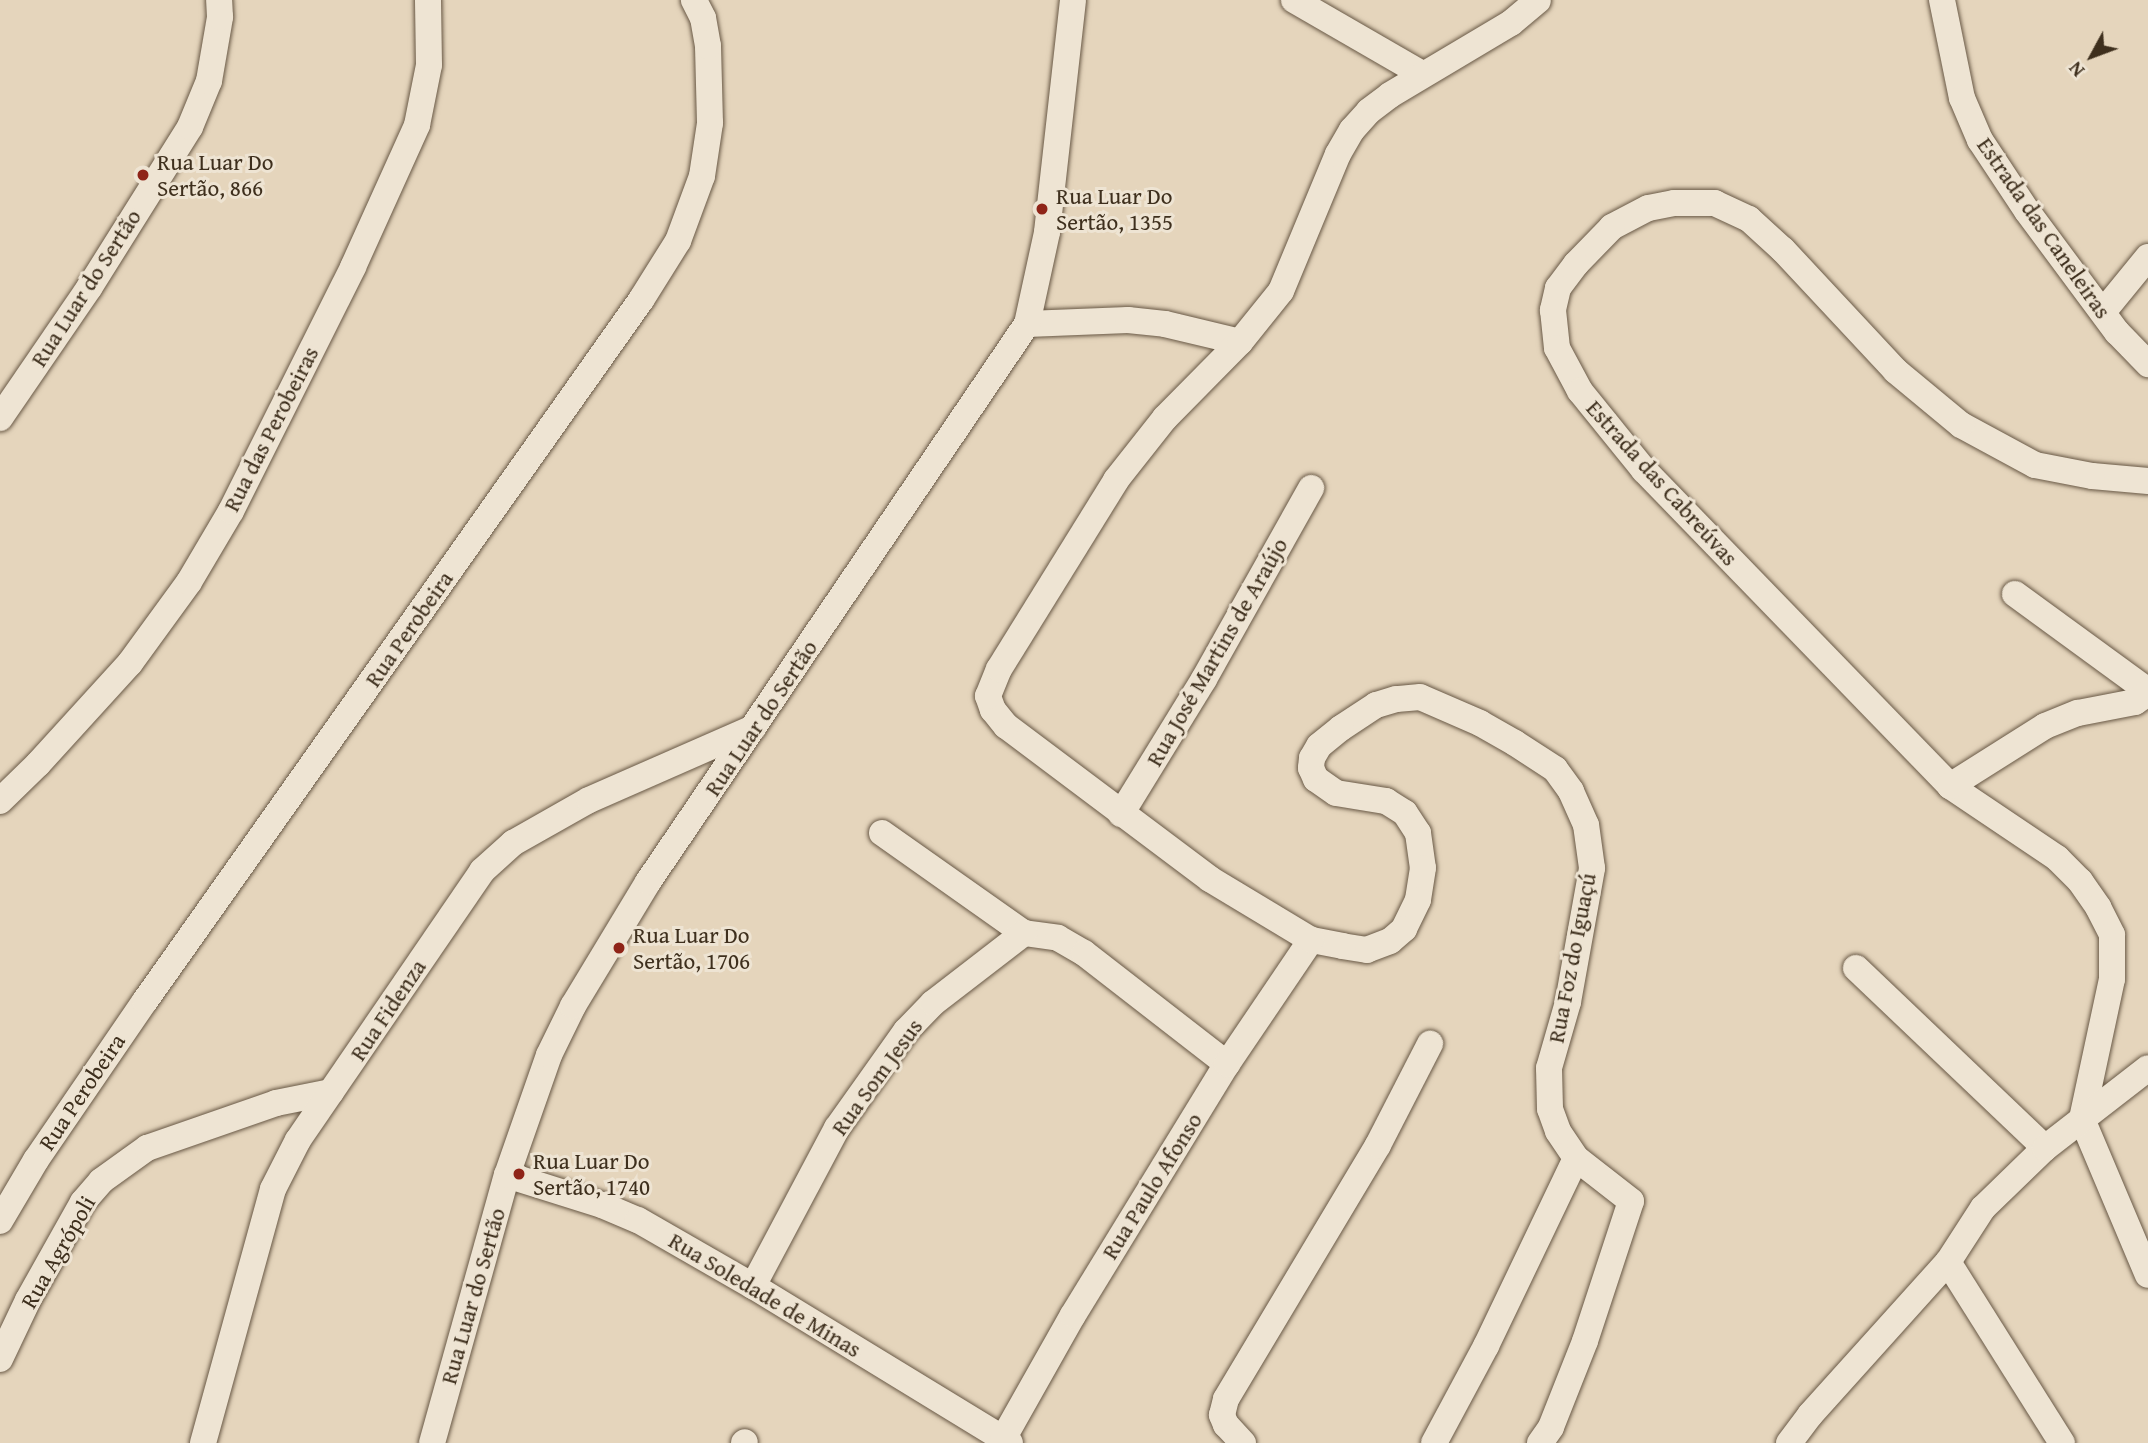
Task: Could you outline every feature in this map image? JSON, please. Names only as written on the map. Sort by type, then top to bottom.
[{"type":"street","name":"Rua Luar do Sertão","points":[[0,418],[89,288],[190,127],[209,81],[220,17],[219,0]]},
{"type":"street","name":"Rua das Perobeiras","points":[[0,801],[38,764],[130,663],[189,582],[232,511],[353,267],[417,125],[429,65],[428,0]]},
{"type":"street","name":"Rua Perobeira","points":[[0,1221],[36,1160],[137,1012],[641,300],[678,241],[702,176],[710,123],[708,46],[703,19],[694,0]]},
{"type":"street","name":"Rua Luar do Sertão","points":[[432,1443],[507,1175],[549,1055],[573,1006],[648,882],[1027,324],[1047,232],[1073,0]]},
{"type":"street","points":[[1294,0],[1422,74]]},
{"type":"street","points":[[1027,324],[1128,320],[1165,324],[1240,342],[1280,292],[1338,154],[1352,130],[1369,111],[1422,74],[1511,23],[1538,0]]},
{"type":"street","name":"Estrada das Caneleiras","points":[[1942,0],[1962,97],[1972,124],[2027,211],[2129,346],[2148,364]]},
{"type":"street","name":"Estrada das Cabreúvas","points":[[2082,1119],[2112,979],[2112,935],[2081,881],[2057,858],[1951,786],[1644,470],[1580,391],[1557,348],[1553,310],[1558,288],[1576,264],[1612,227],[1648,208],[1674,203],[1715,204],[1749,219],[1783,250],[1895,370],[1961,425],[2035,465],[2092,476],[2148,481]]},
{"type":"street","points":[[2103,312],[2148,257]]},
{"type":"street","name":"Rua Foz do Iguaçú","points":[[1240,342],[1165,418],[1116,480],[999,669],[988,696],[993,710],[1006,726],[1210,879],[1311,940],[1367,950],[1390,941],[1404,929],[1418,900],[1423,867],[1418,833],[1405,813],[1386,801],[1336,793],[1316,779],[1311,768],[1312,758],[1319,746],[1340,728],[1376,705],[1396,699],[1420,697],[1480,723],[1555,769],[1571,791],[1586,825],[1592,868],[1568,1002],[1549,1068],[1550,1109],[1558,1131],[1576,1158]]},
{"type":"street","name":"Rua José Martins de Araújo","points":[[1121,814],[1205,678],[1311,488]]},
{"type":"street","points":[[1951,786],[2045,726],[2078,713],[2135,702],[2148,692],[2015,594]]},
{"type":"street","name":"Rua Fidenza","points":[[203,1443],[274,1189],[298,1140],[482,871],[513,843],[589,800],[753,728]]},
{"type":"street","points":[[882,833],[1024,933],[1058,939],[1084,953],[1227,1064]]},
{"type":"street","name":"Rua Som Jesus","points":[[753,1286],[837,1128],[906,1031],[933,1003],[1024,933]]},
{"type":"street","name":"Rua Paulo Afonso","points":[[1007,1441],[1073,1314],[1227,1064],[1311,940]]},
{"type":"street","points":[[1856,968],[2045,1148]]},
{"type":"street","points":[[1243,1443],[1226,1425],[1222,1415],[1226,1399],[1378,1145],[1430,1044]]},
{"type":"street","points":[[1789,1443],[1810,1415],[1948,1262],[1983,1208],[2045,1148],[2148,1068]]},
{"type":"street","name":"Rua Agrópoli","points":[[0,1359],[28,1300],[83,1202],[101,1181],[147,1148],[276,1103],[331,1093]]},
{"type":"street","points":[[2082,1119],[2148,1275]]},
{"type":"street","points":[[1434,1443],[1486,1346],[1576,1158],[1631,1201],[1585,1341],[1551,1427],[1540,1443]]},
{"type":"street","name":"Rua Soledade de Minas","points":[[507,1175],[602,1205],[638,1220],[753,1286],[1007,1441]]},
{"type":"street","points":[[1948,1262],[2062,1443]]},
{"type":"place","name":"Rua Luar Do Sertão, 866","points":[[143,175]]},
{"type":"place","name":"Rua Luar Do Sertão, 1355","points":[[1042,209]]},
{"type":"place","name":"Rua Luar Do Sertão, 1706","points":[[619,948]]},
{"type":"place","name":"Rua Luar Do Sertão, 1740","points":[[519,1174]]}]
